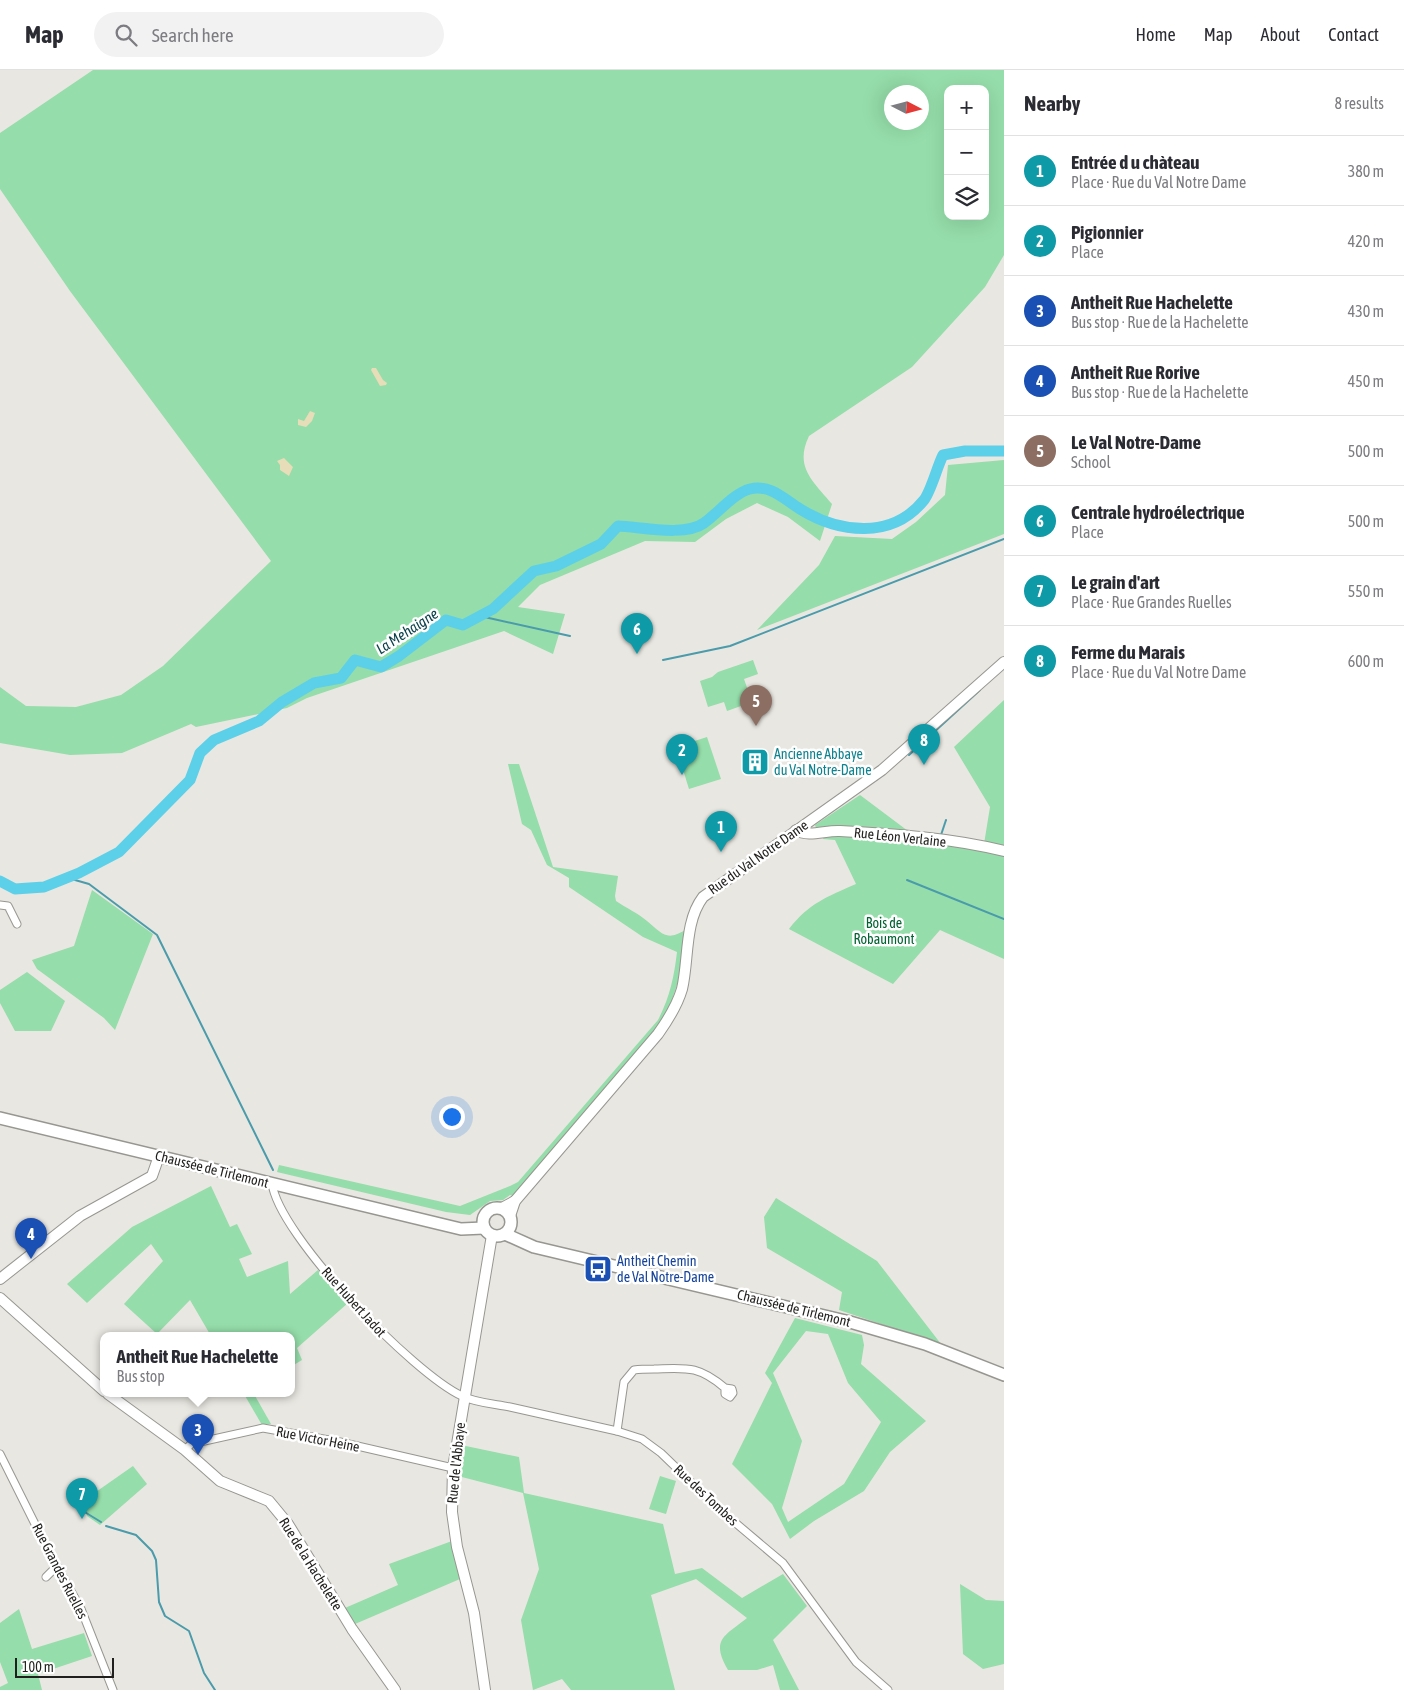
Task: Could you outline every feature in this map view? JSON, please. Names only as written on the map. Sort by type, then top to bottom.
[{"type":"main road","name":"Chaussée de Tirlemont","points":[[0,1118],[424,1220],[460,1222],[486,1227],[534,1247],[850,1322],[925,1344],[1004,1375]]},
{"type":"main road","name":"Chaussée de Tirlemont","points":[[486,1227],[490,1209],[508,1216],[550,1250]]},
{"type":"main road","points":[[505,1234],[508,1216]]},
{"type":"street","name":"Rue du Val Notre Dame","points":[[508,1216],[515,1201],[669,1018],[680,994],[694,916],[703,897],[882,770],[1004,662]]},
{"type":"street","name":"Rue Léon Verlaine","points":[[796,830],[802,834],[838,831],[915,838],[1004,851]]},
{"type":"street","points":[[0,905],[8,906],[18,924]]},
{"type":"street","points":[[0,1279],[80,1216],[152,1176],[159,1156]]},
{"type":"street","name":"Rue Hubert Jadot","points":[[272,1183],[273,1195],[299,1240],[326,1272],[391,1342],[435,1380],[464,1397]]},
{"type":"street","name":"Rue de l'Abbaye","points":[[485,1690],[474,1613],[457,1547],[452,1512],[453,1468],[486,1227]]},
{"type":"street","points":[[0,1298],[100,1387]]},
{"type":"street","points":[[618,1431],[624,1382],[634,1370],[672,1367],[690,1368],[714,1378],[724,1388]]},
{"type":"street","name":"Rue de la Hachelette","points":[[112,1397],[185,1450],[220,1481],[269,1501],[288,1524],[352,1630],[395,1690]]},
{"type":"street","name":"Rue des Tombes","points":[[464,1397],[618,1431],[642,1439],[662,1453],[719,1509],[783,1562],[856,1662],[888,1690]]},
{"type":"street","name":"Rue Victor Heine","points":[[185,1450],[191,1444],[263,1428],[340,1442],[453,1468]]},
{"type":"street","name":"Rue Grandes Ruelles","points":[[0,1454],[81,1610],[113,1690]]},
{"type":"street","points":[[46,1577],[57,1566]]},
{"type":"green space","points":[[93,70],[1004,70],[1004,255],[985,287],[912,367],[809,436],[805,447],[805,465],[812,481],[832,504],[820,541],[788,517],[757,503],[726,519],[695,542],[645,541],[540,585],[518,607],[565,614],[553,654],[504,631],[307,698],[287,708],[196,727],[191,724],[122,753],[70,755],[0,743],[0,687],[26,706],[76,707],[121,695],[163,666],[271,561],[70,291],[0,189],[0,133]]},
{"type":"green space","points":[[1004,460],[1004,534],[757,630],[819,565],[835,536],[892,539],[916,522],[945,495],[948,465]]},
{"type":"green space","points":[[753,660],[758,674],[744,679],[752,702],[727,711],[724,702],[708,707],[700,681],[712,677],[718,672]]},
{"type":"green space","name":"Bois de Robaumont","points":[[1004,700],[1004,959],[940,930],[893,984],[789,929],[811,907],[827,897],[856,884],[835,840],[823,839],[826,829],[816,828],[815,825],[860,795],[912,834],[984,844],[990,807],[954,747]]},
{"type":"green space","points":[[707,737],[721,779],[689,789],[676,747]]},
{"type":"green space","points":[[508,764],[519,764],[553,867],[618,876],[616,901],[640,915],[664,934],[669,936],[679,934],[685,930],[678,982],[666,1017],[514,1196],[510,1195],[503,1200],[490,1201],[470,1215],[446,1212],[277,1172],[279,1165],[460,1206],[518,1182],[658,1020],[671,987],[677,952],[643,937],[569,887],[569,878],[547,865],[531,830],[522,824]]},
{"type":"green space","points":[[92,890],[153,934],[115,1030],[104,1018],[37,969],[32,960],[74,946]]},
{"type":"green space","points":[[27,972],[65,1001],[51,1031],[15,1031],[0,1003],[0,990]]},
{"type":"green space","points":[[211,1186],[230,1227],[237,1224],[252,1254],[239,1259],[247,1277],[288,1261],[290,1294],[318,1270],[348,1303],[297,1348],[302,1360],[295,1364],[295,1332],[209,1332],[190,1300],[159,1332],[155,1332],[124,1304],[163,1261],[151,1244],[87,1303],[67,1284],[132,1227]]},
{"type":"green space","points":[[776,1198],[877,1261],[941,1344],[839,1310],[842,1292],[767,1248],[764,1217]]},
{"type":"green space","points":[[795,1318],[862,1335],[864,1345],[861,1364],[926,1421],[890,1452],[864,1491],[814,1521],[790,1539],[772,1504],[732,1464],[772,1383],[765,1373]],"holes":[[[806,1331],[828,1334],[848,1383],[881,1422],[844,1484],[788,1522],[782,1508],[802,1441],[773,1373]]]},
{"type":"green space","points":[[246,1397],[256,1397],[271,1424],[262,1425]]},
{"type":"green space","points":[[461,1445],[519,1457],[524,1493],[663,1524],[675,1574],[702,1568],[742,1598],[783,1574],[807,1606],[773,1640],[799,1690],[780,1690],[773,1665],[757,1670],[728,1670],[720,1651],[722,1639],[747,1618],[696,1579],[651,1595],[675,1690],[571,1690],[562,1679],[533,1690],[521,1620],[539,1569],[523,1493],[458,1476]]},
{"type":"green space","points":[[133,1466],[147,1484],[100,1525],[87,1516],[83,1501]]},
{"type":"green space","points":[[660,1476],[676,1481],[666,1514],[649,1509]]},
{"type":"green space","points":[[452,1541],[460,1579],[355,1624],[345,1608],[398,1585],[389,1564]]},
{"type":"green space","points":[[960,1584],[986,1600],[1004,1601],[1004,1664],[983,1669],[963,1654]]},
{"type":"green space","points":[[19,1609],[32,1649],[84,1633],[92,1656],[38,1674],[42,1690],[0,1690],[0,1687],[8,1683],[0,1662],[0,1623]]},
{"type":"sand","points":[[376,368],[387,383],[386,385],[380,386],[371,370]]},
{"type":"sand","points":[[310,411],[315,413],[312,421],[306,427],[298,425],[298,419],[304,421]]},
{"type":"sand","points":[[284,458],[293,467],[289,476],[280,470],[280,465],[277,461]]},
{"type":"waterway","name":"La Mehaigne","points":[[0,881],[15,889],[44,887],[79,873],[119,852],[190,780],[200,753],[214,740],[259,721],[282,702],[314,683],[341,678],[355,660],[381,667],[399,656],[446,620],[463,625],[493,609],[534,571],[556,566],[601,544],[618,526],[686,530],[704,523],[744,491],[757,488],[770,490],[800,509],[831,523],[848,527],[881,527],[897,522],[911,513],[924,500],[943,455],[965,451],[1004,451]]},
{"type":"waterway","points":[[663,660],[730,646],[1004,539]]},
{"type":"waterway","points":[[480,616],[570,636]]},
{"type":"waterway","points":[[909,755],[980,690]]},
{"type":"waterway","points":[[941,835],[946,820]]},
{"type":"waterway","points":[[68,878],[89,884],[157,935],[273,1170]]},
{"type":"waterway","points":[[907,880],[1004,919]]},
{"type":"waterway","points":[[79,1496],[83,1511],[101,1522]]},
{"type":"waterway","points":[[106,1526],[136,1535],[152,1551],[156,1560],[159,1602],[165,1616],[189,1631],[204,1673],[215,1690]]},
{"type":"place","name":"Centrale hydroélectrique","points":[[637,654]]},
{"type":"place","name":"Le Val Notre-Dame","points":[[756,726]]},
{"type":"place","name":"Ancienne Abbaye du Val Notre-Dame","points":[[755,762]]},
{"type":"place","name":"Ferme du Marais","points":[[924,765]]},
{"type":"place","name":"Pigionnier","points":[[682,775]]},
{"type":"place","name":"Entrée d u chàteau","points":[[721,852]]},
{"type":"place","name":"Antheit Rue Rorive","points":[[31,1259]]},
{"type":"place","name":"Antheit Chemin de Val Notre-Dame","points":[[598,1269]]},
{"type":"place","name":"Antheit Rue Hachelette","points":[[198,1455]]},
{"type":"place","name":"Le grain d'art","points":[[82,1519]]}]
